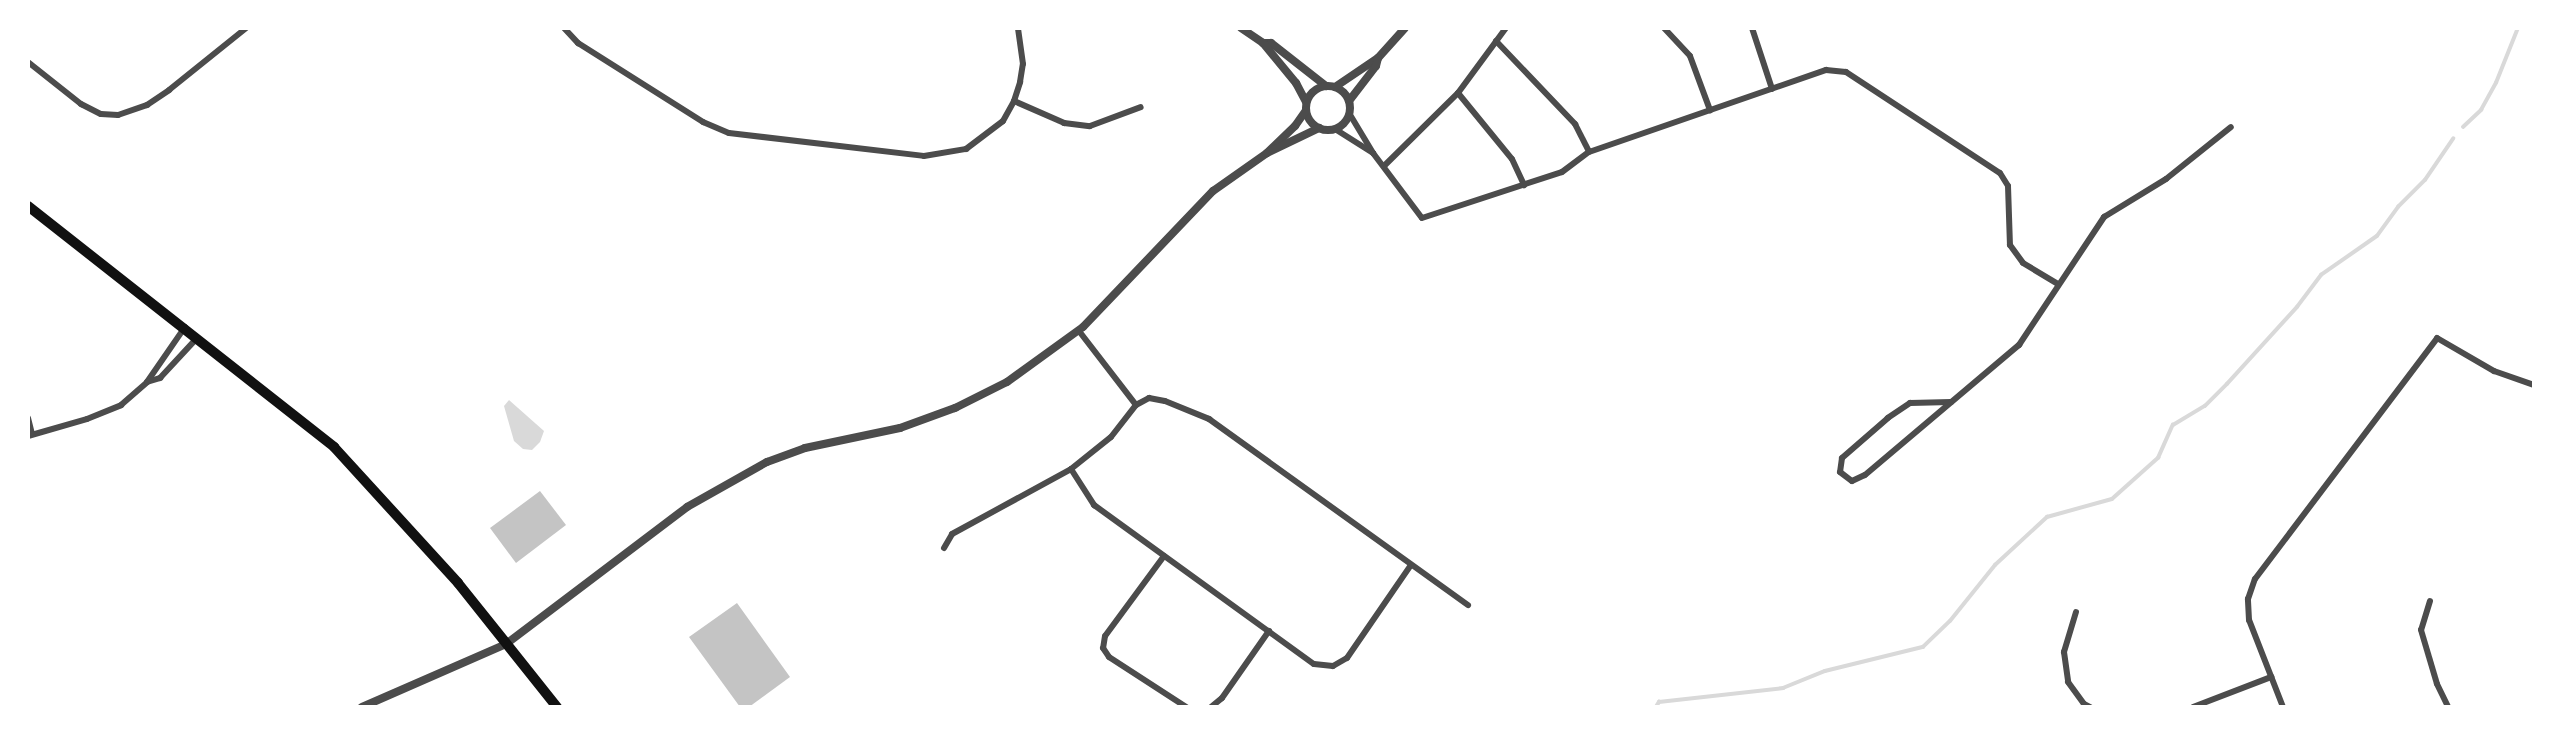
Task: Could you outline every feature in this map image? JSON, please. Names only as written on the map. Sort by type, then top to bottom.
[{"type":"main road","points":[[28,206],[198,337],[334,447],[458,583],[557,707]]},
{"type":"street","points":[[28,62],[81,104],[101,114],[118,115],[147,105],[246,28]]},
{"type":"street","points":[[564,28],[578,43],[703,122],[729,133],[924,156],[966,149],[1003,121],[1014,101],[1023,64],[1018,28]]},
{"type":"street","points":[[1241,28],[1263,43],[1296,83],[1310,121],[1319,128]]},
{"type":"street","points":[[362,707],[506,644],[687,507],[767,462],[805,449],[900,428],[955,408],[1007,382],[1079,331],[1191,212],[1267,153],[1295,126],[1314,91],[1331,86],[1378,58],[1405,28]]},
{"type":"street","points":[[1384,166],[1458,93],[1506,28]]},
{"type":"street","points":[[1664,28],[1690,56],[1710,110]]},
{"type":"street","points":[[1752,28],[1772,89]]},
{"type":"street","points":[[1496,41],[1575,124],[1589,152]]},
{"type":"street","points":[[1263,43],[1271,43],[1349,101]]},
{"type":"street","points":[[1378,58],[1377,66],[1349,101],[1349,113],[1373,153],[1422,218],[1562,172],[1589,152],[1826,70],[1846,72],[2000,173],[2008,186],[2010,244],[2024,263],[2058,284]]},
{"type":"street","points":[[1458,93],[1512,159],[1524,185]]},
{"type":"street","points":[[1014,101],[1064,122],[1090,126],[1141,107]]},
{"type":"street","points":[[1335,129],[1349,113]]},
{"type":"street","points":[[1951,402],[1910,403],[1888,418],[1842,458],[1840,472],[1852,481],[1865,475],[2019,345],[2104,217],[2166,178],[2231,127]]},
{"type":"street","points":[[1267,153],[1319,128],[1335,129],[1373,153]]},
{"type":"street","points":[[28,418],[30,435],[87,419],[121,405],[147,383],[184,327]]},
{"type":"street","points":[[1079,331],[1136,405]]},
{"type":"street","points":[[147,383],[160,378],[198,337]]},
{"type":"street","points":[[2283,707],[2249,620],[2248,600],[2255,579],[2437,338],[2494,371],[2534,385]]},
{"type":"street","points":[[944,548],[952,534],[1071,469],[1111,437],[1136,405],[1149,398],[1165,401],[1209,419],[1468,605]]},
{"type":"street","points":[[1071,469],[1094,505],[1314,664],[1333,666],[1347,658],[1411,565]]},
{"type":"street","points":[[1164,555],[1105,636],[1102,648],[1109,657],[1186,707]]},
{"type":"street","points":[[2430,601],[2421,630],[2437,684],[2448,707]]},
{"type":"street","points":[[2076,612],[2064,652],[2068,682],[2084,705],[2090,707]]},
{"type":"street","points":[[1211,707],[1222,698],[1269,631]]},
{"type":"street","points":[[2193,707],[2271,677]]},
{"type":"shaded area","points":[[509,400],[544,431],[540,442],[532,450],[523,449],[514,441],[504,406]]},
{"type":"building","points":[[540,491],[566,525],[516,563],[490,528]]},
{"type":"building","points":[[737,603],[790,677],[749,707],[740,707],[689,637]]},
{"type":"waterway","points":[[2463,127],[2481,110],[2496,83],[2518,28]]},
{"type":"waterway","points":[[1656,707],[1659,702],[1783,688],[1825,671],[1923,647],[1950,621],[1995,565],[2047,517],[2112,499],[2158,458],[2173,425],[2205,406],[2227,384],[2297,307],[2321,275],[2377,236],[2398,207],[2425,180],[2453,139]]}]
